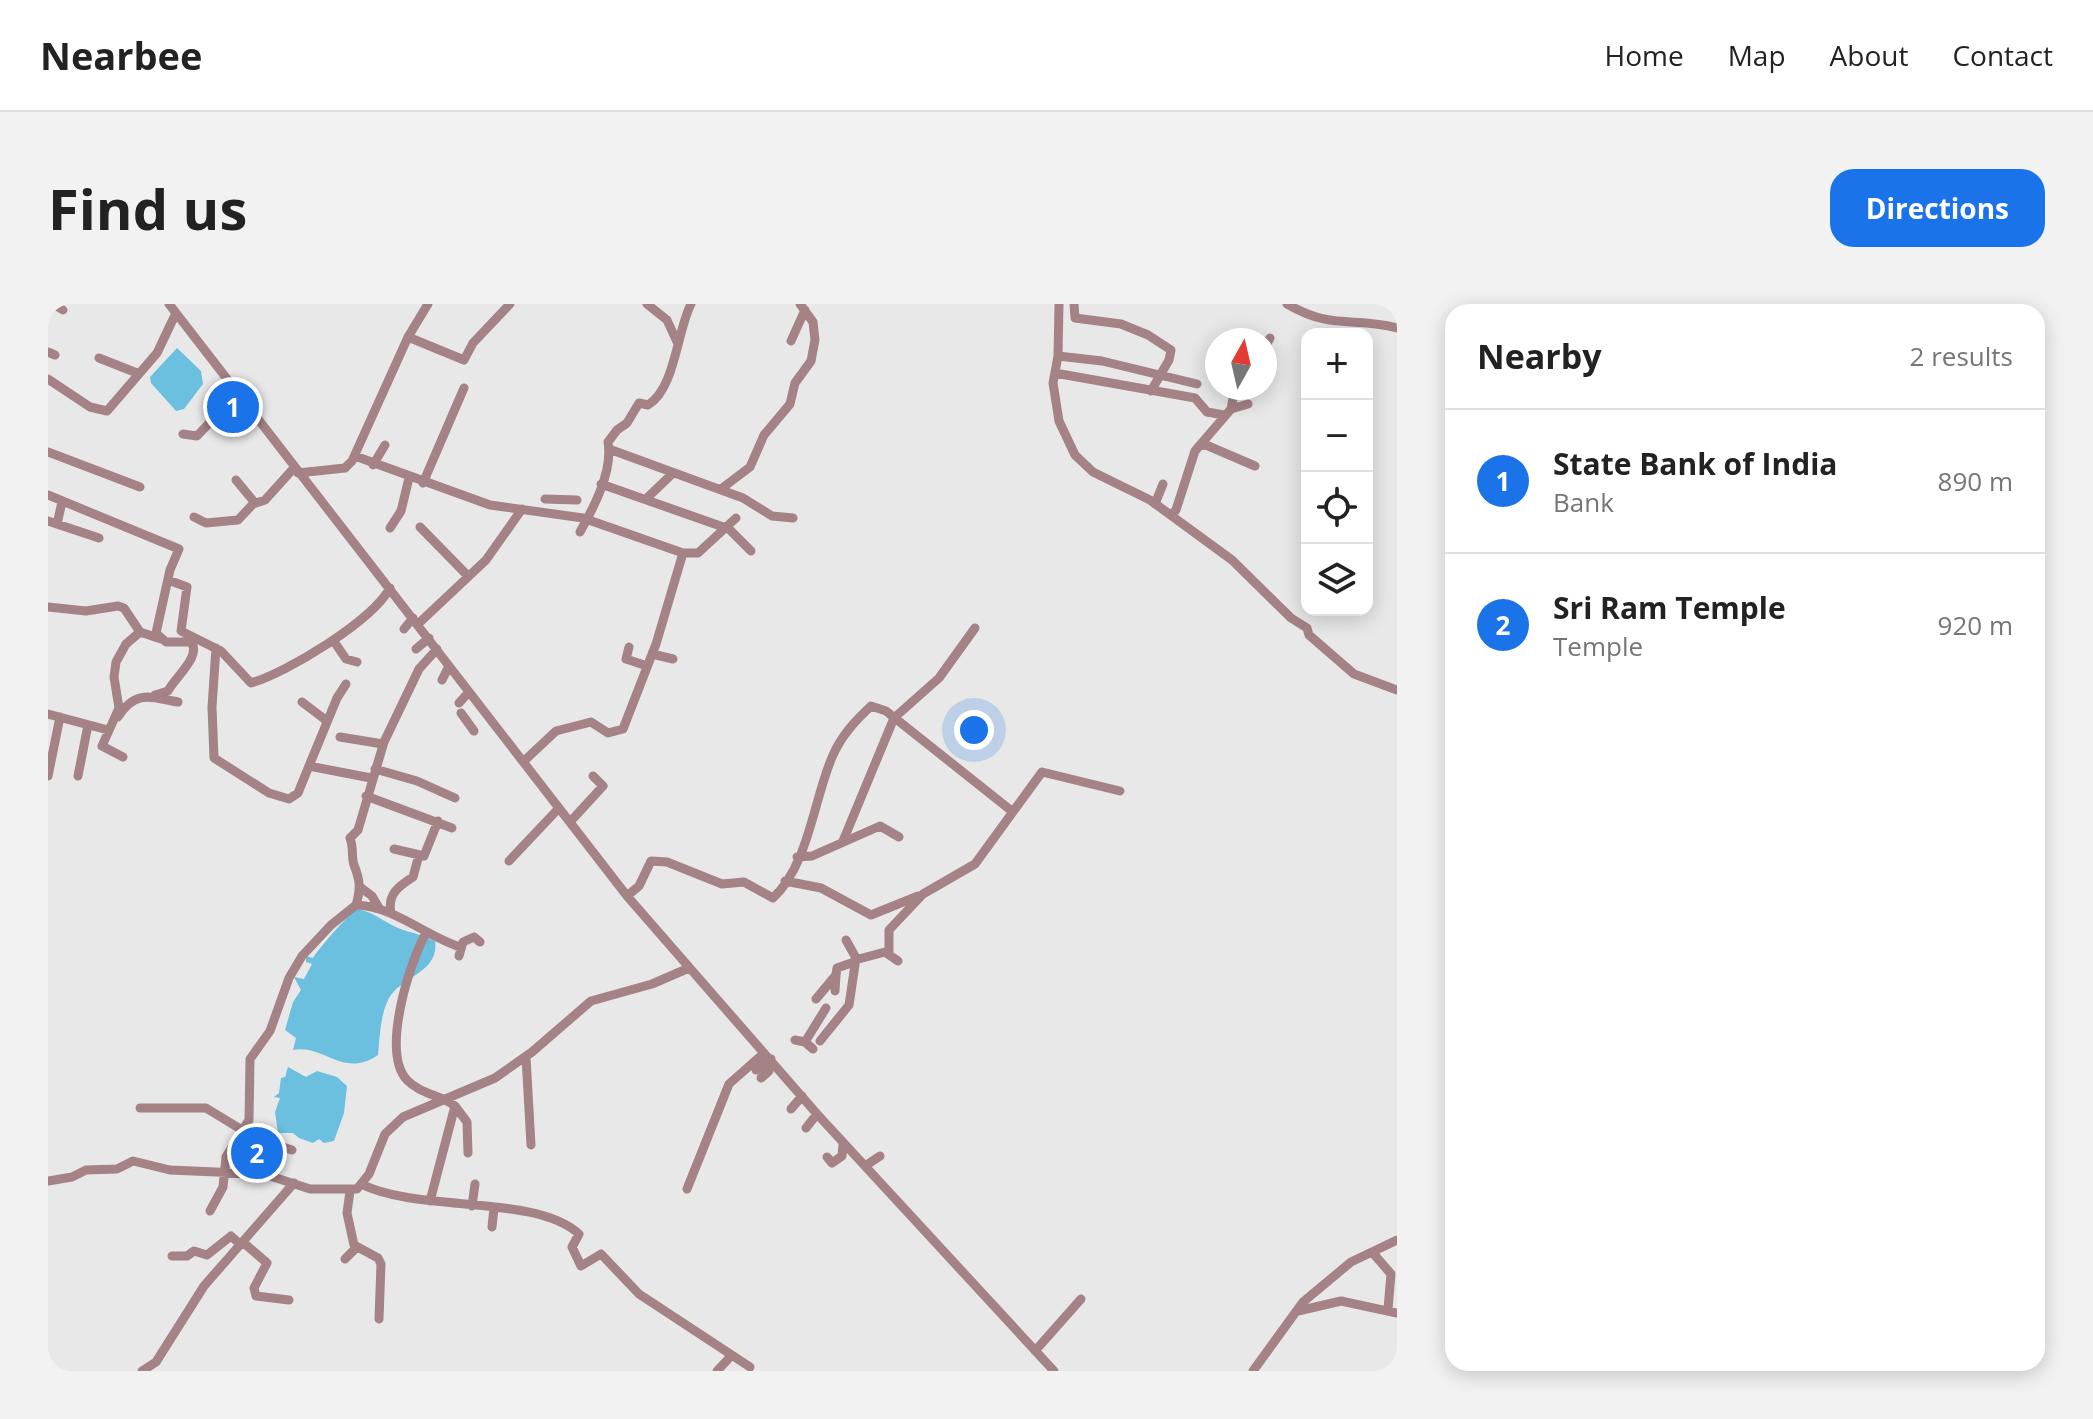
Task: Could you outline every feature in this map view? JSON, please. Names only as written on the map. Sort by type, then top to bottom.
[{"type":"street","points":[[53,304],[63,310]]},
{"type":"street","points":[[169,304],[236,395],[416,621],[627,896],[817,1114],[1054,1371]]},
{"type":"street","points":[[194,517],[206,523],[228,523],[242,518],[255,503],[265,500],[296,471],[345,468],[355,456],[408,337],[428,304]]},
{"type":"street","points":[[408,337],[464,360],[473,343],[510,304]]},
{"type":"street","points":[[647,304],[667,320],[678,344]]},
{"type":"street","points":[[580,532],[594,508],[609,449],[608,442],[627,423],[639,403],[648,405],[656,400],[675,365],[678,344],[691,304]]},
{"type":"street","points":[[1059,304],[1058,356],[1053,383],[1058,432],[1075,455],[1093,472],[1155,504],[1243,569],[1291,618],[1307,628],[1309,635],[1354,674],[1397,690]]},
{"type":"street","points":[[1074,304],[1075,318],[1121,324],[1148,335],[1171,350],[1169,360],[1157,375],[1151,391]]},
{"type":"street","points":[[1287,304],[1330,323],[1379,323],[1397,328]]},
{"type":"street","points":[[791,341],[802,307]]},
{"type":"street","points":[[721,489],[750,467],[764,435],[790,404],[795,383],[811,361],[814,329],[802,307]]},
{"type":"street","points":[[48,379],[90,407],[107,411],[157,353],[176,313]]},
{"type":"street","points":[[1058,356],[1102,361],[1197,384]]},
{"type":"street","points":[[99,358],[137,373]]},
{"type":"street","points":[[1055,373],[1195,398],[1207,412],[1227,412],[1248,404]]},
{"type":"street","points":[[423,483],[464,388]]},
{"type":"street","points":[[183,434],[197,436],[236,395]]},
{"type":"street","points":[[1171,515],[1176,510],[1182,482],[1199,446],[1227,412],[1231,400]]},
{"type":"street","points":[[373,465],[385,445]]},
{"type":"street","points":[[1199,446],[1206,445],[1255,466]]},
{"type":"street","points":[[609,449],[721,489],[772,516],[793,518]]},
{"type":"street","points":[[48,452],[140,487]]},
{"type":"street","points":[[355,456],[490,505],[571,515],[683,553],[698,553],[736,518]]},
{"type":"street","points":[[1093,472],[1095,484]]},
{"type":"street","points":[[646,499],[673,473]]},
{"type":"street","points":[[390,528],[401,511],[409,478]]},
{"type":"street","points":[[236,480],[255,503]]},
{"type":"street","points":[[601,484],[723,528],[736,534],[751,551]]},
{"type":"street","points":[[1155,504],[1163,484]]},
{"type":"street","points":[[48,495],[179,549],[156,626],[161,639]]},
{"type":"street","points":[[545,499],[570,498],[571,515]]},
{"type":"street","points":[[62,502],[52,523],[99,538]]},
{"type":"street","points":[[404,629],[486,560],[522,509]]},
{"type":"street","points":[[420,527],[468,576]]},
{"type":"street","points":[[524,761],[561,729],[591,722],[608,733],[621,731],[652,654],[683,553]]},
{"type":"street","points":[[168,580],[187,587],[181,631],[216,648],[251,683],[271,676],[357,626],[390,588]]},
{"type":"street","points":[[48,607],[86,611],[118,606],[124,608],[140,632],[176,643],[191,642],[194,648],[192,661],[175,676],[168,691],[131,703],[110,726]]},
{"type":"street","points":[[843,841],[894,718],[939,678],[975,628]]},
{"type":"street","points":[[123,757],[102,748],[119,708],[114,677],[116,662],[126,644],[140,632]]},
{"type":"street","points":[[416,649],[429,638]]},
{"type":"street","points":[[333,640],[346,659],[357,662]]},
{"type":"street","points":[[629,647],[626,659],[647,666]]},
{"type":"street","points":[[216,648],[212,707],[214,758],[269,793],[283,798],[295,797],[346,684]]},
{"type":"street","points":[[210,1211],[220,1195],[226,1173],[226,1157],[251,1112],[250,1059],[270,1031],[289,978],[323,932],[356,905],[360,887],[350,838],[356,832],[383,744],[419,669],[437,649]]},
{"type":"street","points":[[652,654],[673,659]]},
{"type":"street","points":[[442,680],[449,666]]},
{"type":"street","points":[[469,692],[460,708],[472,729],[485,712]]},
{"type":"street","points":[[155,695],[178,702]]},
{"type":"street","points":[[302,702],[327,721]]},
{"type":"street","points":[[627,896],[639,886],[651,861],[667,862],[722,884],[744,882],[773,898],[797,857],[819,806],[833,754],[847,729],[871,706],[878,705],[1013,812]]},
{"type":"street","points":[[48,714],[88,725],[110,726]]},
{"type":"street","points":[[48,776],[60,717]]},
{"type":"street","points":[[78,776],[88,725]]},
{"type":"street","points":[[340,737],[383,744]]},
{"type":"street","points":[[309,766],[417,781],[455,798]]},
{"type":"street","points":[[302,783],[331,771]]},
{"type":"street","points":[[785,881],[821,888],[871,915],[923,894],[975,864],[1042,772],[1120,791]]},
{"type":"street","points":[[570,822],[603,786],[593,776]]},
{"type":"street","points":[[366,796],[452,828]]},
{"type":"street","points":[[509,861],[559,808]]},
{"type":"street","points":[[394,849],[426,854],[438,821]]},
{"type":"street","points":[[797,857],[812,856],[880,826],[899,837]]},
{"type":"street","points":[[345,827],[356,832]]},
{"type":"street","points":[[391,913],[390,898],[399,886],[413,877],[419,855]]},
{"type":"street","points":[[360,887],[372,896],[379,908]]},
{"type":"street","points":[[898,961],[889,952],[889,930],[923,894]]},
{"type":"street","points":[[356,905],[391,913],[460,952],[474,937],[480,942]]},
{"type":"street","points":[[426,933],[414,956],[394,1052],[399,1070],[408,1082],[463,1111],[467,1122],[468,1153]]},
{"type":"street","points":[[846,940],[855,961],[849,1005],[816,1045],[800,1041],[824,1011],[815,1004],[816,996],[842,965],[855,961],[889,952]]},
{"type":"street","points":[[48,1181],[72,1177],[86,1170],[117,1169],[133,1161],[161,1169],[264,1174],[310,1189],[350,1191],[361,1184],[392,1125],[440,1099],[495,1078],[526,1057],[591,1001],[652,984],[689,968]]},
{"type":"street","points":[[835,991],[836,975]]},
{"type":"street","points":[[526,1057],[531,1145]]},
{"type":"street","points":[[758,1074],[768,1057]]},
{"type":"street","points":[[687,1189],[729,1084],[768,1057]]},
{"type":"street","points":[[791,1109],[802,1096]]},
{"type":"street","points":[[430,1201],[455,1106]]},
{"type":"street","points":[[140,1108],[206,1108],[272,1146],[292,1150]]},
{"type":"street","points":[[806,1128],[817,1114]]},
{"type":"street","points":[[827,1157],[832,1163],[842,1156],[845,1148],[842,1140]]},
{"type":"street","points":[[865,1166],[880,1156]]},
{"type":"street","points":[[147,1369],[156,1362],[204,1286],[294,1183]]},
{"type":"street","points":[[361,1184],[430,1201],[542,1216],[577,1231],[578,1239],[572,1247],[581,1266],[601,1254],[639,1294],[750,1367]]},
{"type":"street","points":[[472,1206],[475,1184]]},
{"type":"street","points":[[350,1191],[349,1230],[356,1248],[378,1258],[381,1264],[379,1319]]},
{"type":"street","points":[[492,1227],[494,1208]]},
{"type":"street","points":[[1253,1371],[1298,1311],[1351,1262],[1397,1240]]},
{"type":"street","points":[[172,1256],[187,1256],[194,1251],[207,1255],[227,1242],[243,1244],[267,1263],[254,1288],[256,1296],[289,1300]]},
{"type":"street","points":[[345,1259],[356,1248]]},
{"type":"street","points":[[1298,1311],[1308,1310],[1318,1303],[1392,1311],[1391,1274],[1372,1252]]},
{"type":"street","points":[[1035,1351],[1081,1299]]},
{"type":"street","points":[[717,1371],[731,1356]]},
{"type":"water","points":[[177,348],[201,371],[203,384],[184,409],[176,411],[151,383],[150,377]]},
{"type":"water","points":[[357,909],[435,941],[435,951],[426,967],[389,998],[382,1019],[378,1055],[354,1064],[304,1049],[293,1050],[296,1038],[285,1030],[293,1002],[301,990],[294,977],[304,979],[312,964],[306,962],[306,956],[313,958]]},
{"type":"water","points":[[288,1067],[306,1077],[317,1071],[337,1077],[347,1086],[344,1113],[334,1141],[324,1143],[319,1139],[313,1143],[293,1133],[278,1133],[275,1112],[280,1098],[274,1097],[279,1093],[281,1078],[285,1077]]},
{"type":"place","name":"State Bank of India","points":[[233,407]]},
{"type":"place","name":"Sri Ram Temple","points":[[257,1153]]}]
